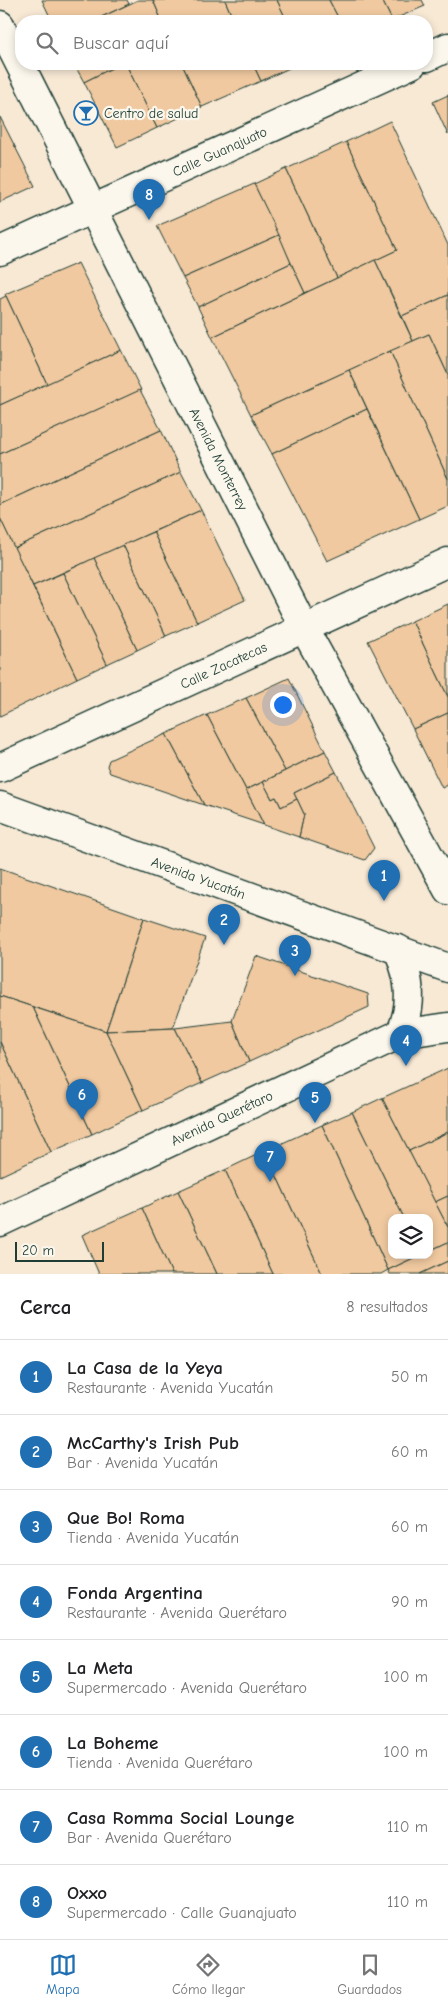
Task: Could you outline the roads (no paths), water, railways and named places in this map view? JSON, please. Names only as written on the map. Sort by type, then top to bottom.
[{"type":"main road","name":"Avenida Monterrey","points":[[0,24],[15,54]]},
{"type":"main road","points":[[433,54],[448,47]]},
{"type":"main road","name":"Avenida Monterrey","points":[[23,70],[304,628],[448,890]]},
{"type":"main road","name":"Calle Guanajuato","points":[[0,251],[399,70]]},
{"type":"main road","name":"Calle Zacatecas","points":[[0,768],[448,562]]},
{"type":"main road","name":"Avenida Yucatán","points":[[0,806],[448,968]]},
{"type":"main road","points":[[398,949],[408,978],[409,992],[406,1022],[400,1034]]},
{"type":"main road","name":"Avenida Querétaro","points":[[0,1222],[400,1034],[448,1027]]},
{"type":"place","name":"Centro de salud","points":[[86,113]]},
{"type":"place","name":"Oxxo","points":[[149,220]]},
{"type":"place","name":"La Casa de la Yeya","points":[[384,901]]},
{"type":"place","name":"McCarthy's Irish Pub","points":[[224,945]]},
{"type":"place","name":"Que Bo! Roma","points":[[295,976]]},
{"type":"place","name":"Fonda Argentina","points":[[406,1066]]},
{"type":"place","name":"La Boheme","points":[[82,1120]]},
{"type":"place","name":"La Meta","points":[[315,1123]]},
{"type":"place","name":"Casa Romma Social Lounge","points":[[270,1182]]}]
